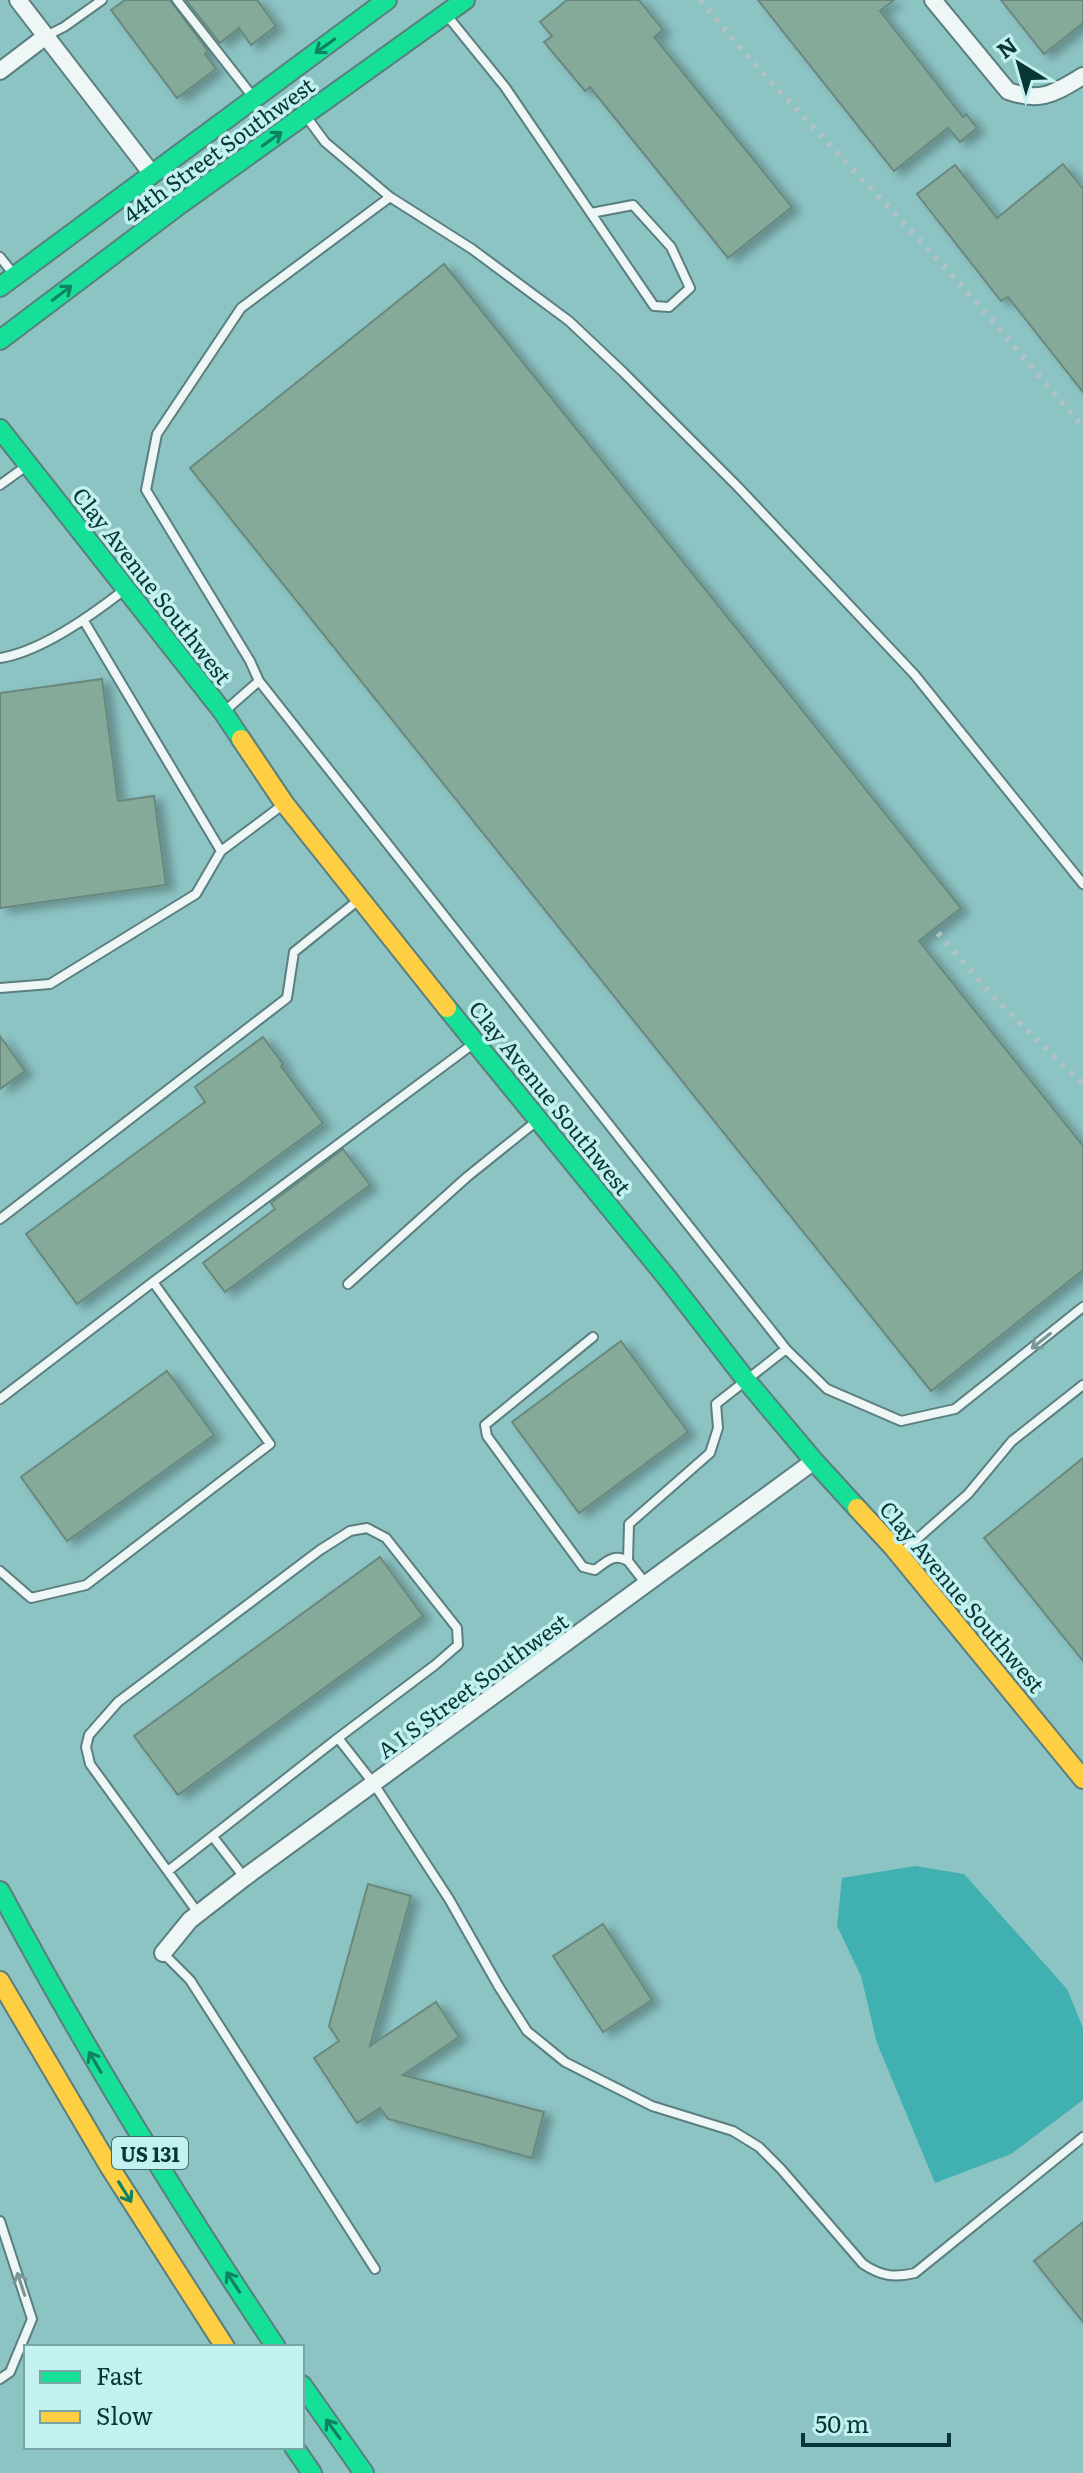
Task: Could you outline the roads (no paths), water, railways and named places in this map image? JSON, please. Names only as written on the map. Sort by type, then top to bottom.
[{"type":"main road","name":"44th Street Southwest","points":[[7,282],[387,0]]},
{"type":"main road","name":"44th Street Southwest","points":[[0,340],[305,115],[440,7],[465,0]]},
{"type":"main road","name":"Clay Avenue Southwest","points":[[0,429],[223,712],[284,803],[359,899],[668,1279],[746,1380],[814,1461],[900,1555],[1083,1779]]},
{"type":"main road","name":"US 131","points":[[0,1891],[136,2130],[275,2345]]},
{"type":"main road","name":"US 131","points":[[0,1981],[122,2187],[224,2345]]},
{"type":"main road","points":[[304,2388],[364,2473]]},
{"type":"main road","points":[[295,2449],[312,2473]]},
{"type":"street","points":[[18,0],[152,174]]},
{"type":"street","points":[[933,0],[1008,91],[1025,97],[1049,96],[1083,76]]},
{"type":"street","points":[[0,71],[46,36]]},
{"type":"street","name":"A I S Street Southwest","points":[[163,1953],[190,1920],[244,1878],[814,1461]]},
{"type":"lane","points":[[46,36],[102,0]]},
{"type":"lane","points":[[177,0],[254,98]]},
{"type":"lane","points":[[440,7],[505,87],[654,306],[669,307],[690,288],[671,247],[633,205],[591,213]]},
{"type":"lane","points":[[305,115],[325,142],[390,197],[472,249],[569,321],[633,382],[738,487],[914,674],[1083,884]]},
{"type":"lane","points":[[390,197],[241,308],[157,434],[146,490],[250,661],[259,681],[786,1349],[827,1389],[901,1421],[955,1409],[1083,1307]]},
{"type":"lane","points":[[0,257],[7,282]]},
{"type":"lane","points":[[0,485],[28,465]]},
{"type":"lane","points":[[0,658],[14,656],[84,621],[126,589]]},
{"type":"lane","points":[[84,621],[221,851]]},
{"type":"lane","points":[[223,712],[259,681]]},
{"type":"lane","points":[[0,988],[50,984],[196,894],[221,851],[284,803]]},
{"type":"lane","points":[[0,1219],[287,998],[294,952],[359,899]]},
{"type":"lane","points":[[0,1399],[476,1042]]},
{"type":"lane","points":[[348,1284],[467,1177],[538,1120]]},
{"type":"lane","points":[[0,1571],[31,1598],[86,1585],[270,1444],[153,1282]]},
{"type":"lane","points":[[593,1337],[485,1425],[487,1436],[583,1567],[595,1570],[611,1557],[620,1556],[628,1561],[646,1584]]},
{"type":"lane","points":[[628,1561],[629,1524],[710,1453],[718,1428],[716,1404],[786,1349]]},
{"type":"lane","points":[[900,1555],[968,1494],[1012,1441],[1083,1385]]},
{"type":"lane","points":[[168,1871],[458,1645],[457,1628],[386,1538],[367,1528],[350,1531],[320,1550],[118,1702],[89,1735],[86,1747],[90,1764],[199,1914]]},
{"type":"lane","points":[[338,1738],[374,1784],[449,1899],[527,2031],[565,2062],[652,2106],[733,2131],[759,2147],[863,2264],[879,2275],[898,2277],[915,2273],[1083,2137]]},
{"type":"lane","points":[[213,1837],[244,1878]]},
{"type":"lane","points":[[163,1953],[190,1980],[375,2269]]},
{"type":"lane","points":[[0,2221],[32,2319],[10,2372],[0,2379]]},
{"type":"water","points":[[915,1866],[964,1874],[1067,1989],[1083,2028],[1083,2100],[1011,2154],[935,2183],[877,2043],[861,1976],[837,1926],[842,1878]]},
{"type":"railway","points":[[700,0],[767,77],[942,264],[1083,427]]},
{"type":"railway","points":[[938,933],[996,1000],[1083,1084]]}]
